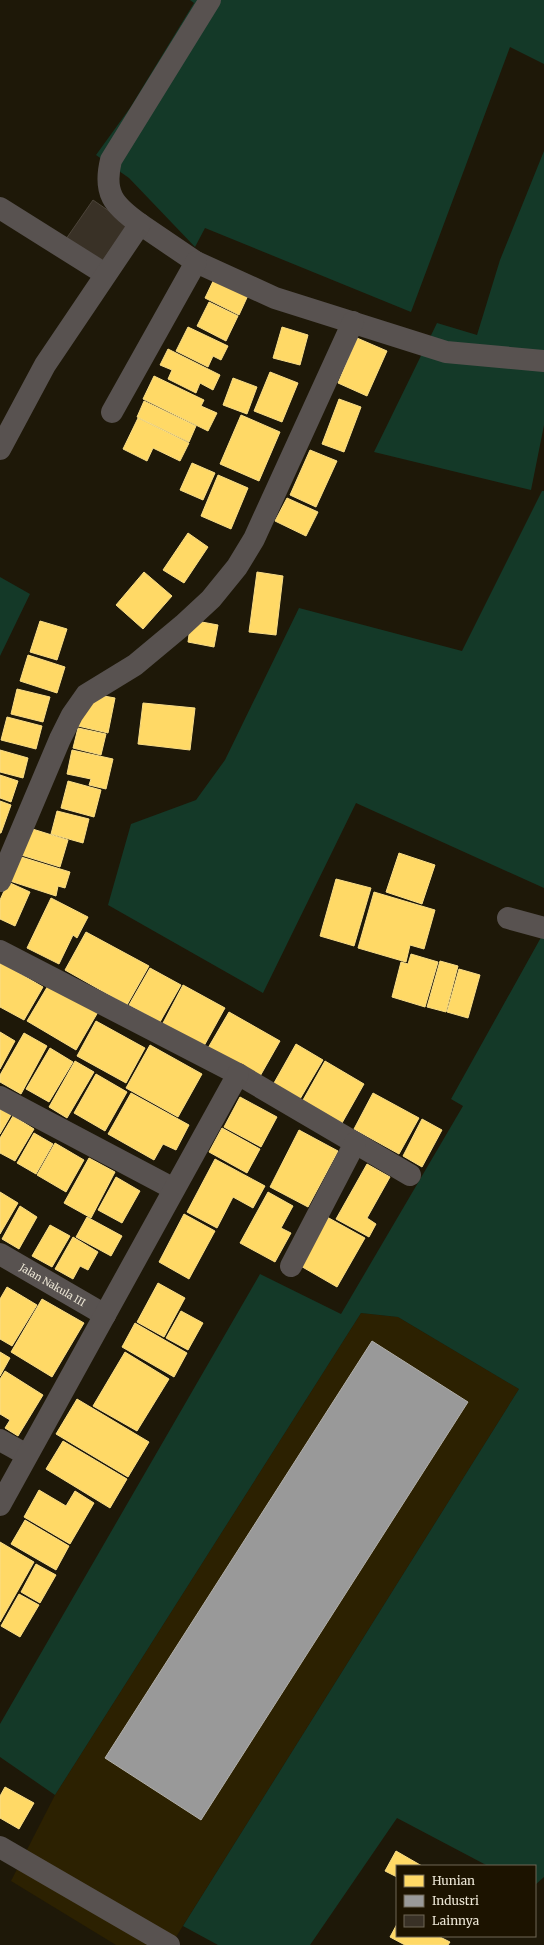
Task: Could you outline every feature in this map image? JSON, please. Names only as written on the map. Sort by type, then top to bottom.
[{"type":"street","points":[[210,0],[111,160],[107,176],[109,190],[114,201],[126,214],[196,262],[275,298],[446,352],[544,361]]},
{"type":"street","points":[[0,208],[105,274]]},
{"type":"street","points":[[0,449],[45,364],[140,224]]},
{"type":"street","points":[[112,412],[196,262]]},
{"type":"street","points":[[0,881],[60,739],[72,715],[86,695],[135,665],[183,625],[211,599],[237,567],[254,539],[353,322]]},
{"type":"street","points":[[508,918],[544,928]]},
{"type":"street","points":[[0,951],[238,1074],[410,1175]]},
{"type":"street","points":[[0,1505],[238,1074]]},
{"type":"street","points":[[0,1097],[174,1189]]},
{"type":"street","points":[[291,1266],[355,1143]]},
{"type":"street","name":"Jalan Nakula III","points":[[0,1254],[105,1315]]},
{"type":"street","points":[[0,1440],[28,1455]]},
{"type":"street","points":[[0,1847],[168,1945]]},
{"type":"shaded area","points":[[361,1313],[398,1317],[519,1389],[171,1945],[116,1945],[11,1881],[55,1795]]},
{"type":"green space","points":[[190,0],[544,0],[544,64],[510,47],[411,312],[205,228],[195,247],[129,178],[96,155],[130,108],[194,3]]},
{"type":"green space","points":[[544,151],[544,425],[531,490],[374,452],[437,323],[477,335],[500,260]]},
{"type":"green space","points":[[542,491],[544,491],[544,888],[356,803],[263,993],[108,905],[131,824],[196,800],[225,760],[299,608],[462,651]]},
{"type":"green space","points":[[0,577],[30,594],[0,656]]},
{"type":"green space","points":[[544,932],[544,1877],[536,1884],[536,1865],[486,1865],[397,1818],[310,1945],[218,1945],[183,1926],[519,1389],[398,1317],[361,1313],[55,1795],[0,1757],[0,1724],[260,1274],[341,1314],[463,1106],[451,1099]]},
{"type":"building: Hunian","points":[[216,275],[250,291],[239,315],[205,298]]},
{"type":"building: Hunian","points":[[209,302],[238,316],[226,341],[197,326]]},
{"type":"building: Hunian","points":[[188,327],[228,346],[221,360],[213,356],[208,367],[176,351]]},
{"type":"building: Hunian","points":[[282,327],[308,335],[300,365],[273,358]]},
{"type":"building: Hunian","points":[[357,338],[387,351],[367,396],[338,383]]},
{"type":"building: Hunian","points":[[168,349],[220,375],[213,390],[200,383],[196,393],[168,379],[172,370],[160,365]]},
{"type":"building: Hunian","points":[[270,372],[298,383],[282,422],[254,411]]},
{"type":"building: Hunian","points":[[154,376],[204,400],[201,406],[217,413],[208,431],[143,399]]},
{"type":"building: Hunian","points":[[233,378],[257,387],[247,414],[223,405]]},
{"type":"building: Hunian","points":[[339,399],[361,407],[344,452],[322,444]]},
{"type":"building: Hunian","points":[[144,401],[196,426],[189,442],[137,417]]},
{"type":"building: Hunian","points":[[241,415],[280,432],[259,481],[220,464]]},
{"type":"building: Hunian","points":[[138,418],[189,443],[180,461],[153,448],[147,461],[123,449]]},
{"type":"building: Hunian","points":[[310,450],[337,461],[316,507],[290,495]]},
{"type":"building: Hunian","points":[[192,463],[215,473],[203,500],[180,490]]},
{"type":"building: Hunian","points":[[218,475],[248,488],[231,529],[201,516]]},
{"type":"building: Hunian","points":[[287,498],[318,512],[306,536],[275,521]]},
{"type":"building: Hunian","points":[[188,533],[208,547],[184,583],[163,570]]},
{"type":"building: Hunian","points":[[144,572],[172,596],[143,629],[116,605]]},
{"type":"building: Hunian","points":[[257,572],[283,576],[276,635],[249,632]]},
{"type":"building: Hunian","points":[[191,620],[218,625],[214,647],[188,642]]},
{"type":"building: Hunian","points":[[40,621],[67,629],[57,660],[30,652]]},
{"type":"building: Hunian","points":[[28,655],[65,667],[57,693],[20,681]]},
{"type":"building: Hunian","points":[[17,689],[50,697],[43,722],[11,714]]},
{"type":"building: Hunian","points":[[93,694],[115,698],[108,733],[78,726],[83,708]]},
{"type":"building: Hunian","points":[[143,703],[195,708],[190,750],[138,744]]},
{"type":"building: Hunian","points":[[7,717],[42,726],[36,749],[1,740]]},
{"type":"building: Hunian","points":[[78,728],[106,734],[101,755],[73,748]]},
{"type":"building: Hunian","points":[[0,750],[28,758],[23,778],[0,772]]},
{"type":"building: Hunian","points":[[72,750],[113,759],[106,789],[89,785],[91,779],[67,774]]},
{"type":"building: Hunian","points":[[0,775],[18,781],[11,802],[0,798]]},
{"type":"building: Hunian","points":[[68,781],[101,790],[94,817],[61,808]]},
{"type":"building: Hunian","points":[[0,801],[11,805],[1,833],[0,833]]},
{"type":"building: Hunian","points":[[57,811],[89,819],[83,843],[51,834]]},
{"type":"building: Hunian","points":[[26,827],[68,840],[60,867],[18,854]]},
{"type":"building: Hunian","points":[[399,853],[435,865],[422,904],[386,892]]},
{"type":"building: Hunian","points":[[18,856],[70,872],[65,888],[58,886],[56,896],[10,881]]},
{"type":"building: Hunian","points":[[336,879],[371,888],[354,946],[320,936]]},
{"type":"building: Hunian","points":[[8,882],[30,892],[15,926],[0,919],[0,900]]},
{"type":"building: Hunian","points":[[374,892],[435,910],[424,949],[410,945],[406,962],[358,948]]},
{"type":"building: Hunian","points":[[51,898],[88,917],[77,938],[73,935],[59,964],[27,948]]},
{"type":"building: Hunian","points":[[86,932],[149,966],[127,1005],[65,970]]},
{"type":"building: Hunian","points":[[411,954],[438,962],[425,1007],[392,997],[401,962],[408,964]]},
{"type":"building: Hunian","points":[[440,961],[458,966],[446,1012],[427,1007]]},
{"type":"building: Hunian","points":[[0,962],[43,987],[24,1020],[0,1007]]},
{"type":"building: Hunian","points":[[150,968],[181,985],[160,1022],[129,1005]]},
{"type":"building: Hunian","points":[[459,969],[480,975],[468,1018],[447,1012]]},
{"type":"building: Hunian","points":[[49,984],[98,1012],[76,1050],[27,1021]]},
{"type":"building: Hunian","points":[[183,985],[225,1008],[204,1046],[163,1023]]},
{"type":"building: Hunian","points":[[229,1012],[280,1041],[259,1078],[208,1048]]},
{"type":"building: Hunian","points":[[96,1021],[145,1048],[126,1083],[77,1056]]},
{"type":"building: Hunian","points":[[0,1032],[15,1041],[0,1069]]},
{"type":"building: Hunian","points":[[24,1033],[47,1046],[21,1094],[0,1082],[0,1075]]},
{"type":"building: Hunian","points":[[296,1044],[323,1060],[300,1099],[274,1083]]},
{"type":"building: Hunian","points":[[150,1045],[202,1074],[178,1117],[126,1088]]},
{"type":"building: Hunian","points":[[50,1048],[73,1062],[49,1102],[26,1089]]},
{"type":"building: Hunian","points":[[75,1061],[94,1072],[67,1118],[49,1107]]},
{"type":"building: Hunian","points":[[325,1061],[364,1084],[342,1123],[303,1100]]},
{"type":"building: Hunian","points":[[96,1074],[127,1092],[105,1131],[74,1113]]},
{"type":"building: Hunian","points":[[131,1093],[189,1125],[176,1150],[163,1144],[154,1160],[108,1134]]},
{"type":"building: Hunian","points":[[373,1093],[419,1118],[399,1154],[354,1129]]},
{"type":"building: Hunian","points":[[240,1097],[277,1117],[261,1147],[224,1127]]},
{"type":"building: Hunian","points":[[0,1109],[11,1115],[0,1134]]},
{"type":"building: Hunian","points":[[13,1116],[34,1129],[15,1161],[0,1153],[0,1138]]},
{"type":"building: Hunian","points":[[422,1119],[442,1130],[422,1167],[403,1156]]},
{"type":"building: Hunian","points":[[222,1128],[260,1149],[247,1173],[209,1152]]},
{"type":"building: Hunian","points":[[299,1130],[338,1151],[308,1207],[270,1187]]},
{"type":"building: Hunian","points":[[34,1133],[53,1144],[36,1174],[17,1163]]},
{"type":"building: Hunian","points":[[55,1143],[84,1160],[66,1192],[37,1175]]},
{"type":"building: Hunian","points":[[89,1158],[115,1172],[91,1218],[64,1203]]},
{"type":"building: Hunian","points":[[215,1159],[265,1186],[253,1208],[233,1197],[217,1228],[187,1212]]},
{"type":"building: Hunian","points":[[367,1164],[390,1177],[367,1218],[376,1224],[369,1237],[336,1219]]},
{"type":"building: Hunian","points":[[116,1177],[140,1191],[122,1223],[98,1210]]},
{"type":"building: Hunian","points":[[0,1192],[18,1203],[0,1234]]},
{"type":"building: Hunian","points":[[268,1192],[293,1206],[281,1228],[291,1233],[275,1262],[240,1243]]},
{"type":"building: Hunian","points":[[20,1206],[37,1217],[19,1249],[2,1239]]},
{"type":"building: Hunian","points":[[184,1214],[215,1231],[189,1279],[159,1262]]},
{"type":"building: Hunian","points":[[87,1217],[122,1236],[111,1256],[76,1237]]},
{"type":"building: Hunian","points":[[327,1217],[365,1238],[337,1287],[299,1265]]},
{"type":"building: Hunian","points":[[50,1225],[70,1236],[52,1267],[32,1256]]},
{"type":"building: Hunian","points":[[73,1237],[98,1252],[88,1270],[80,1266],[73,1279],[55,1269]]},
{"type":"building: Hunian","points":[[158,1283],[185,1298],[164,1337],[137,1322]]},
{"type":"building: Hunian","points":[[7,1287],[37,1305],[12,1346],[0,1339],[0,1299]]},
{"type":"building: Hunian","points":[[42,1299],[84,1323],[52,1377],[11,1352]]},
{"type":"building: Hunian","points":[[181,1311],[203,1323],[188,1350],[166,1338]]},
{"type":"building: Hunian","points":[[135,1323],[187,1353],[174,1377],[122,1347]]},
{"type":"building: Hunian","points":[[0,1352],[10,1358],[0,1376]]},
{"type":"building: Hunian","points":[[125,1352],[169,1379],[137,1431],[93,1406]]},
{"type":"building: Hunian","points":[[5,1371],[43,1395],[18,1436],[5,1428],[10,1420],[0,1414],[0,1379]]},
{"type":"building: Hunian","points":[[77,1399],[149,1442],[128,1477],[56,1434]]},
{"type":"building: Hunian","points":[[63,1441],[127,1479],[110,1508],[46,1469]]},
{"type":"building: Hunian","points":[[39,1490],[66,1506],[75,1491],[94,1503],[70,1544],[24,1517]]},
{"type":"building: Hunian","points":[[25,1520],[69,1546],[56,1570],[11,1544]]},
{"type":"building: Hunian","points":[[0,1542],[34,1562],[0,1622]]},
{"type":"building: Hunian","points":[[36,1564],[56,1575],[40,1603],[21,1592]]},
{"type":"building: Hunian","points":[[19,1594],[39,1605],[20,1637],[1,1626]]},
{"type":"building: Hunian","points":[[5,1787],[34,1803],[19,1829],[0,1818],[0,1796]]},
{"type":"building: Hunian","points":[[396,1851],[420,1865],[396,1865],[396,1876],[385,1871]]},
{"type":"building: Hunian","points":[[396,1926],[396,1937],[440,1937],[450,1942],[448,1945],[405,1945],[390,1937]]},
{"type":"building: Industri","points":[[372,1341],[468,1402],[201,1820],[105,1758]]},
{"type":"building: Lainnya","points":[[93,200],[128,224],[101,263],[66,239]]}]
